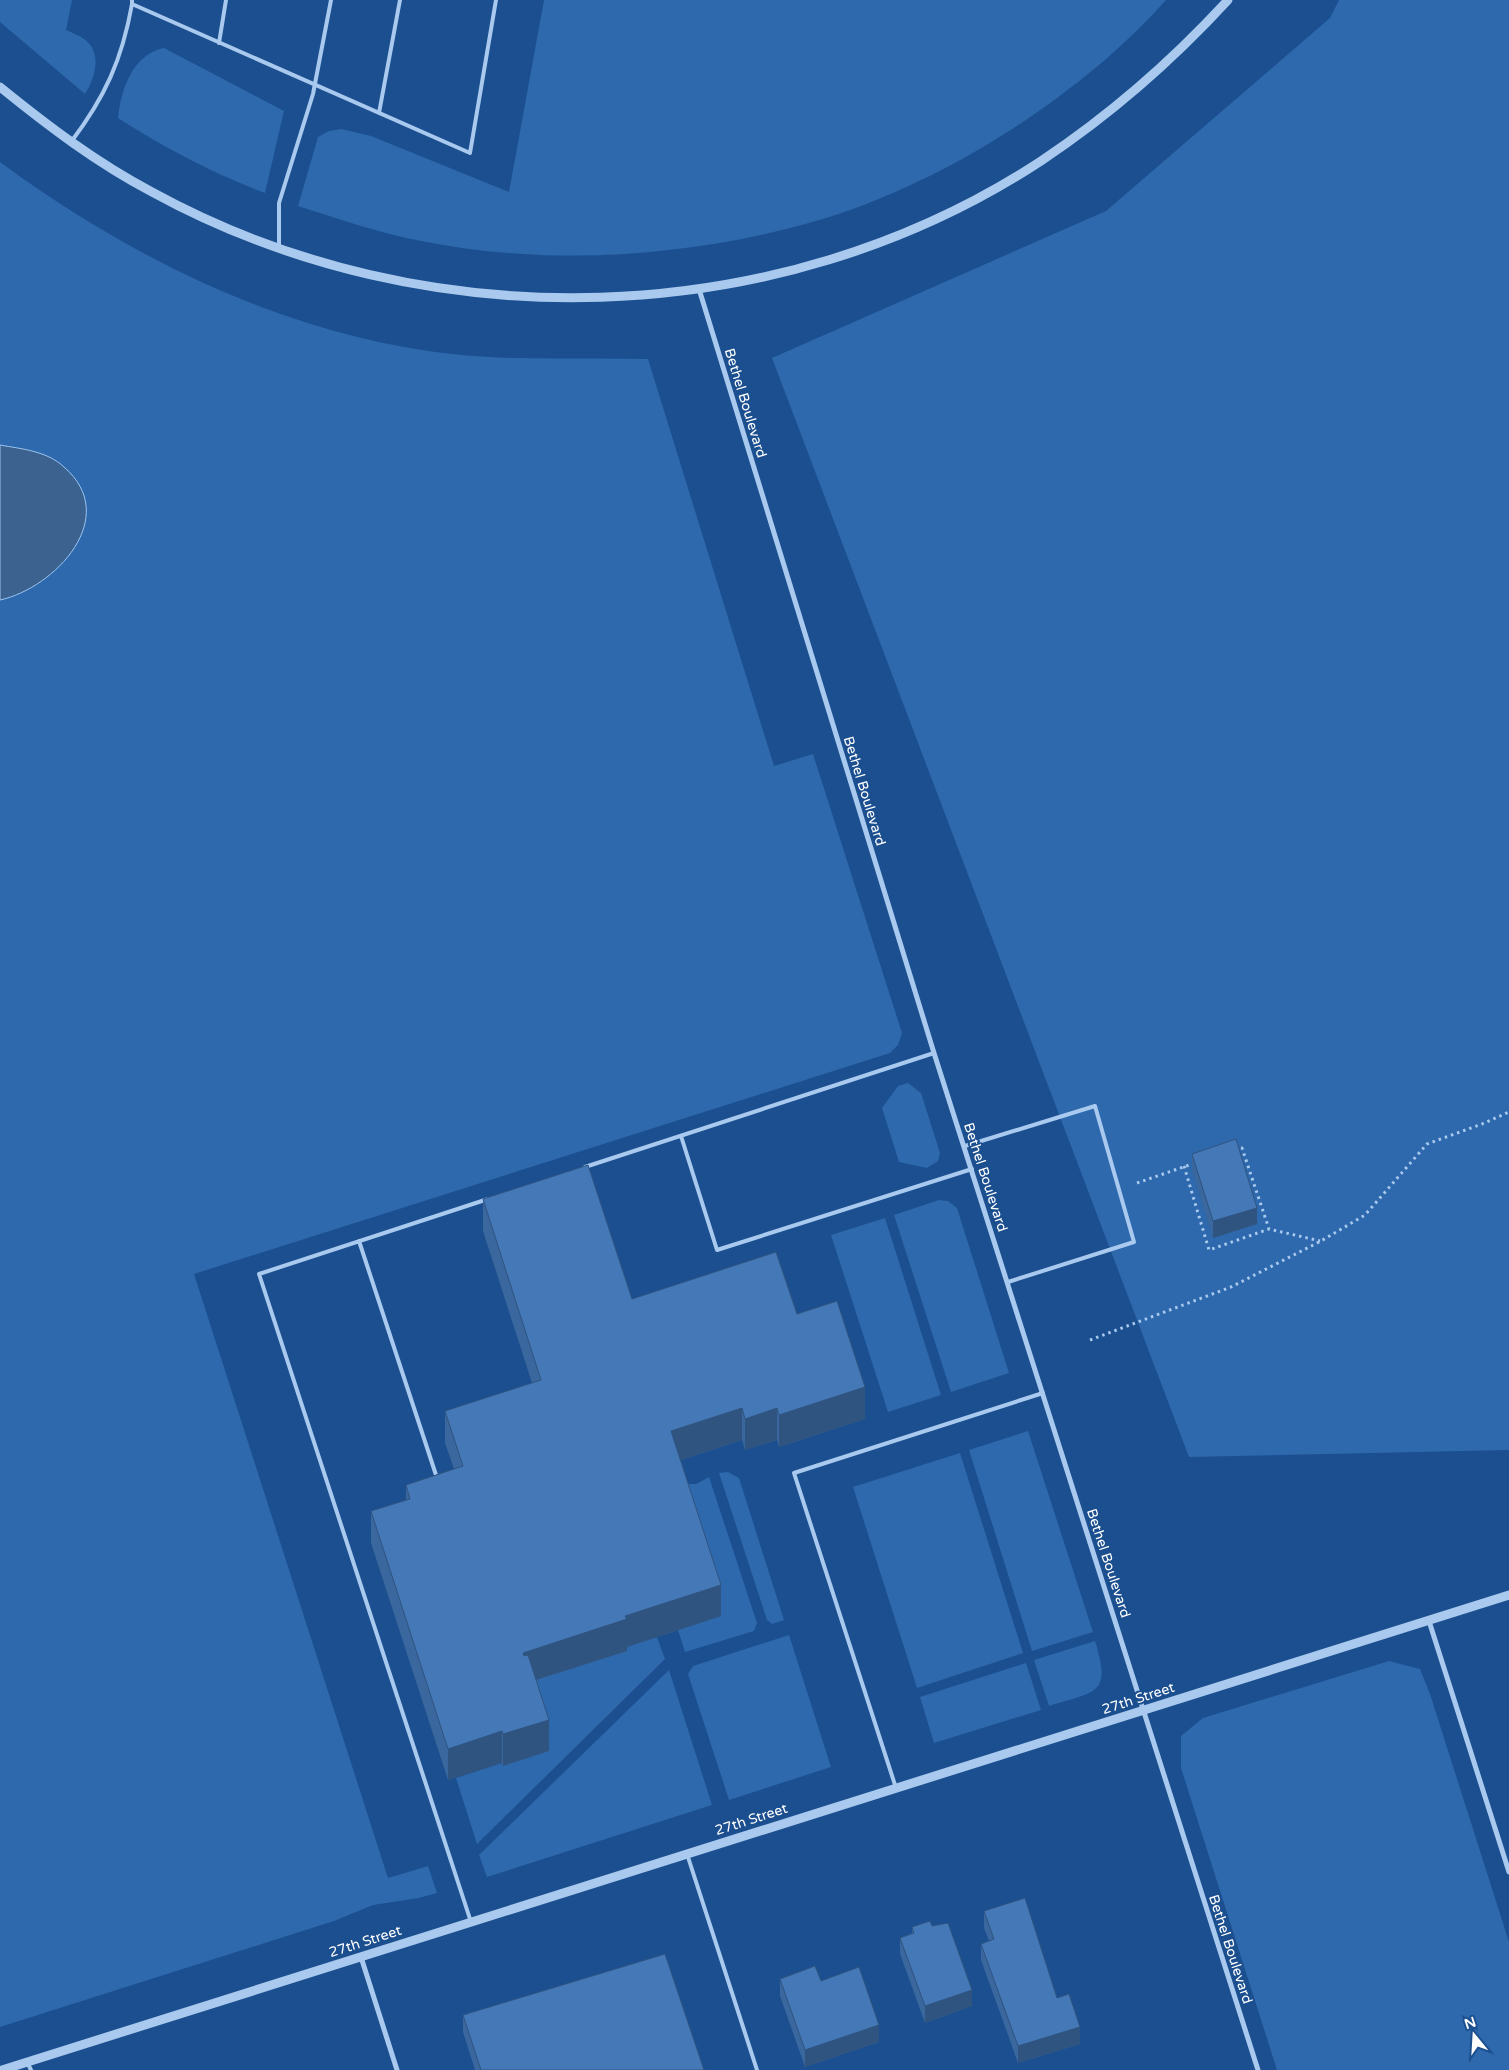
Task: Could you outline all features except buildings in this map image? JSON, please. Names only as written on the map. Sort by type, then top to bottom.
[{"type":"street","points":[[0,87],[71,142],[118,172],[184,209],[279,249],[382,278],[487,294],[593,298],[646,295],[753,280],[853,252],[917,226],[995,188],[1039,162],[1123,101],[1174,55],[1228,0]]},
{"type":"street","name":"Bethel Boulevard","points":[[699,289],[934,1053],[1258,2070]]},
{"type":"street","name":"27th Street","points":[[2,2070],[29,2066],[470,1922],[1509,1595]]},
{"type":"street","points":[[1429,1620],[1509,1872]]},
{"type":"street","points":[[361,1957],[397,2070]]},
{"type":"lane","points":[[219,43],[226,0]]},
{"type":"lane","points":[[279,249],[279,203],[300,140],[315,85],[330,0]]},
{"type":"lane","points":[[379,113],[400,0]]},
{"type":"lane","points":[[71,142],[96,107],[114,72],[125,38],[132,2],[219,43],[470,152],[496,0]]},
{"type":"lane","points":[[576,1170],[934,1053]]},
{"type":"lane","points":[[965,1146],[1095,1106],[1134,1242],[1008,1282]]},
{"type":"lane","points":[[681,1136],[717,1250],[972,1169]]},
{"type":"lane","points":[[470,1922],[259,1274],[491,1198]]},
{"type":"lane","points":[[359,1241],[439,1485]]},
{"type":"lane","points":[[896,1788],[794,1473],[1043,1392]]},
{"type":"lane","points":[[687,1854],[757,2070]]},
{"type":"path","points":[[1090,1340],[1231,1287],[1321,1241],[1365,1215],[1427,1144],[1509,1112]]},
{"type":"path","points":[[1234,1150],[1242,1148],[1269,1229]]},
{"type":"path","points":[[1118,1189],[1201,1161]]},
{"type":"path","points":[[1184,1166],[1209,1250],[1269,1229],[1321,1241]]},
{"type":"shaded area","points":[[0,0],[72,0],[66,30],[90,44],[95,58],[94,73],[85,94],[0,22]]},
{"type":"shaded area","points":[[544,0],[1166,0],[1131,36],[1050,103],[959,161],[911,185],[863,205],[816,221],[768,233],[720,243],[670,250],[570,256],[520,254],[470,249],[405,238],[298,206],[318,137],[329,131],[341,129],[371,136],[509,192]]},
{"type":"shaded area","points":[[1339,0],[1509,0],[1509,1450],[1189,1457],[772,358],[1106,211],[1330,18]]},
{"type":"shaded area","points":[[164,48],[284,111],[265,193],[189,159],[153,140],[118,118],[122,96],[130,74],[144,57]]},
{"type":"shaded area","points":[[0,162],[106,232],[161,263],[219,290],[277,313],[338,332],[399,346],[462,355],[508,358],[648,359],[774,766],[813,754],[902,1033],[898,1045],[890,1053],[194,1274],[388,1878],[428,1866],[437,1893],[419,1898],[373,1905],[334,1921],[0,2027]]},
{"type":"shaded area","points":[[0,445],[42,454],[64,467],[80,487],[86,507],[84,528],[74,548],[60,566],[41,581],[21,593],[0,600]]},
{"type":"shaded area","points":[[908,1083],[921,1093],[940,1153],[938,1161],[927,1168],[899,1162],[882,1108],[898,1086]]},
{"type":"shaded area","points":[[939,1200],[948,1201],[957,1208],[1009,1373],[951,1392],[894,1215]]},
{"type":"shaded area","points":[[885,1218],[941,1395],[888,1412],[831,1235]]},
{"type":"shaded area","points":[[1028,1431],[1093,1632],[1032,1651],[969,1450]]},
{"type":"shaded area","points":[[960,1453],[1023,1653],[917,1688],[853,1487]]},
{"type":"shaded area","points":[[728,1472],[739,1478],[784,1620],[772,1624],[767,1620],[719,1473]]},
{"type":"shaded area","points":[[709,1477],[757,1623],[754,1631],[685,1652],[678,1630],[721,1616],[686,1484],[696,1484]]},
{"type":"shaded area","points":[[789,1635],[831,1767],[729,1800],[688,1674],[693,1666]]},
{"type":"shaded area","points":[[657,1637],[665,1659],[477,1844],[456,1778],[502,1763],[503,1766],[523,1684],[626,1651],[625,1647]]},
{"type":"shaded area","points":[[1095,1641],[1102,1672],[1096,1688],[1089,1693],[1049,1706],[1034,1660]]},
{"type":"shaded area","points":[[1389,1661],[1420,1669],[1430,1694],[1509,1942],[1509,2070],[1277,2070],[1181,1768],[1181,1736],[1203,1718]]},
{"type":"shaded area","points":[[1026,1663],[1041,1710],[934,1743],[920,1697]]},
{"type":"shaded area","points":[[669,1670],[712,1805],[487,1877],[479,1855]]}]
